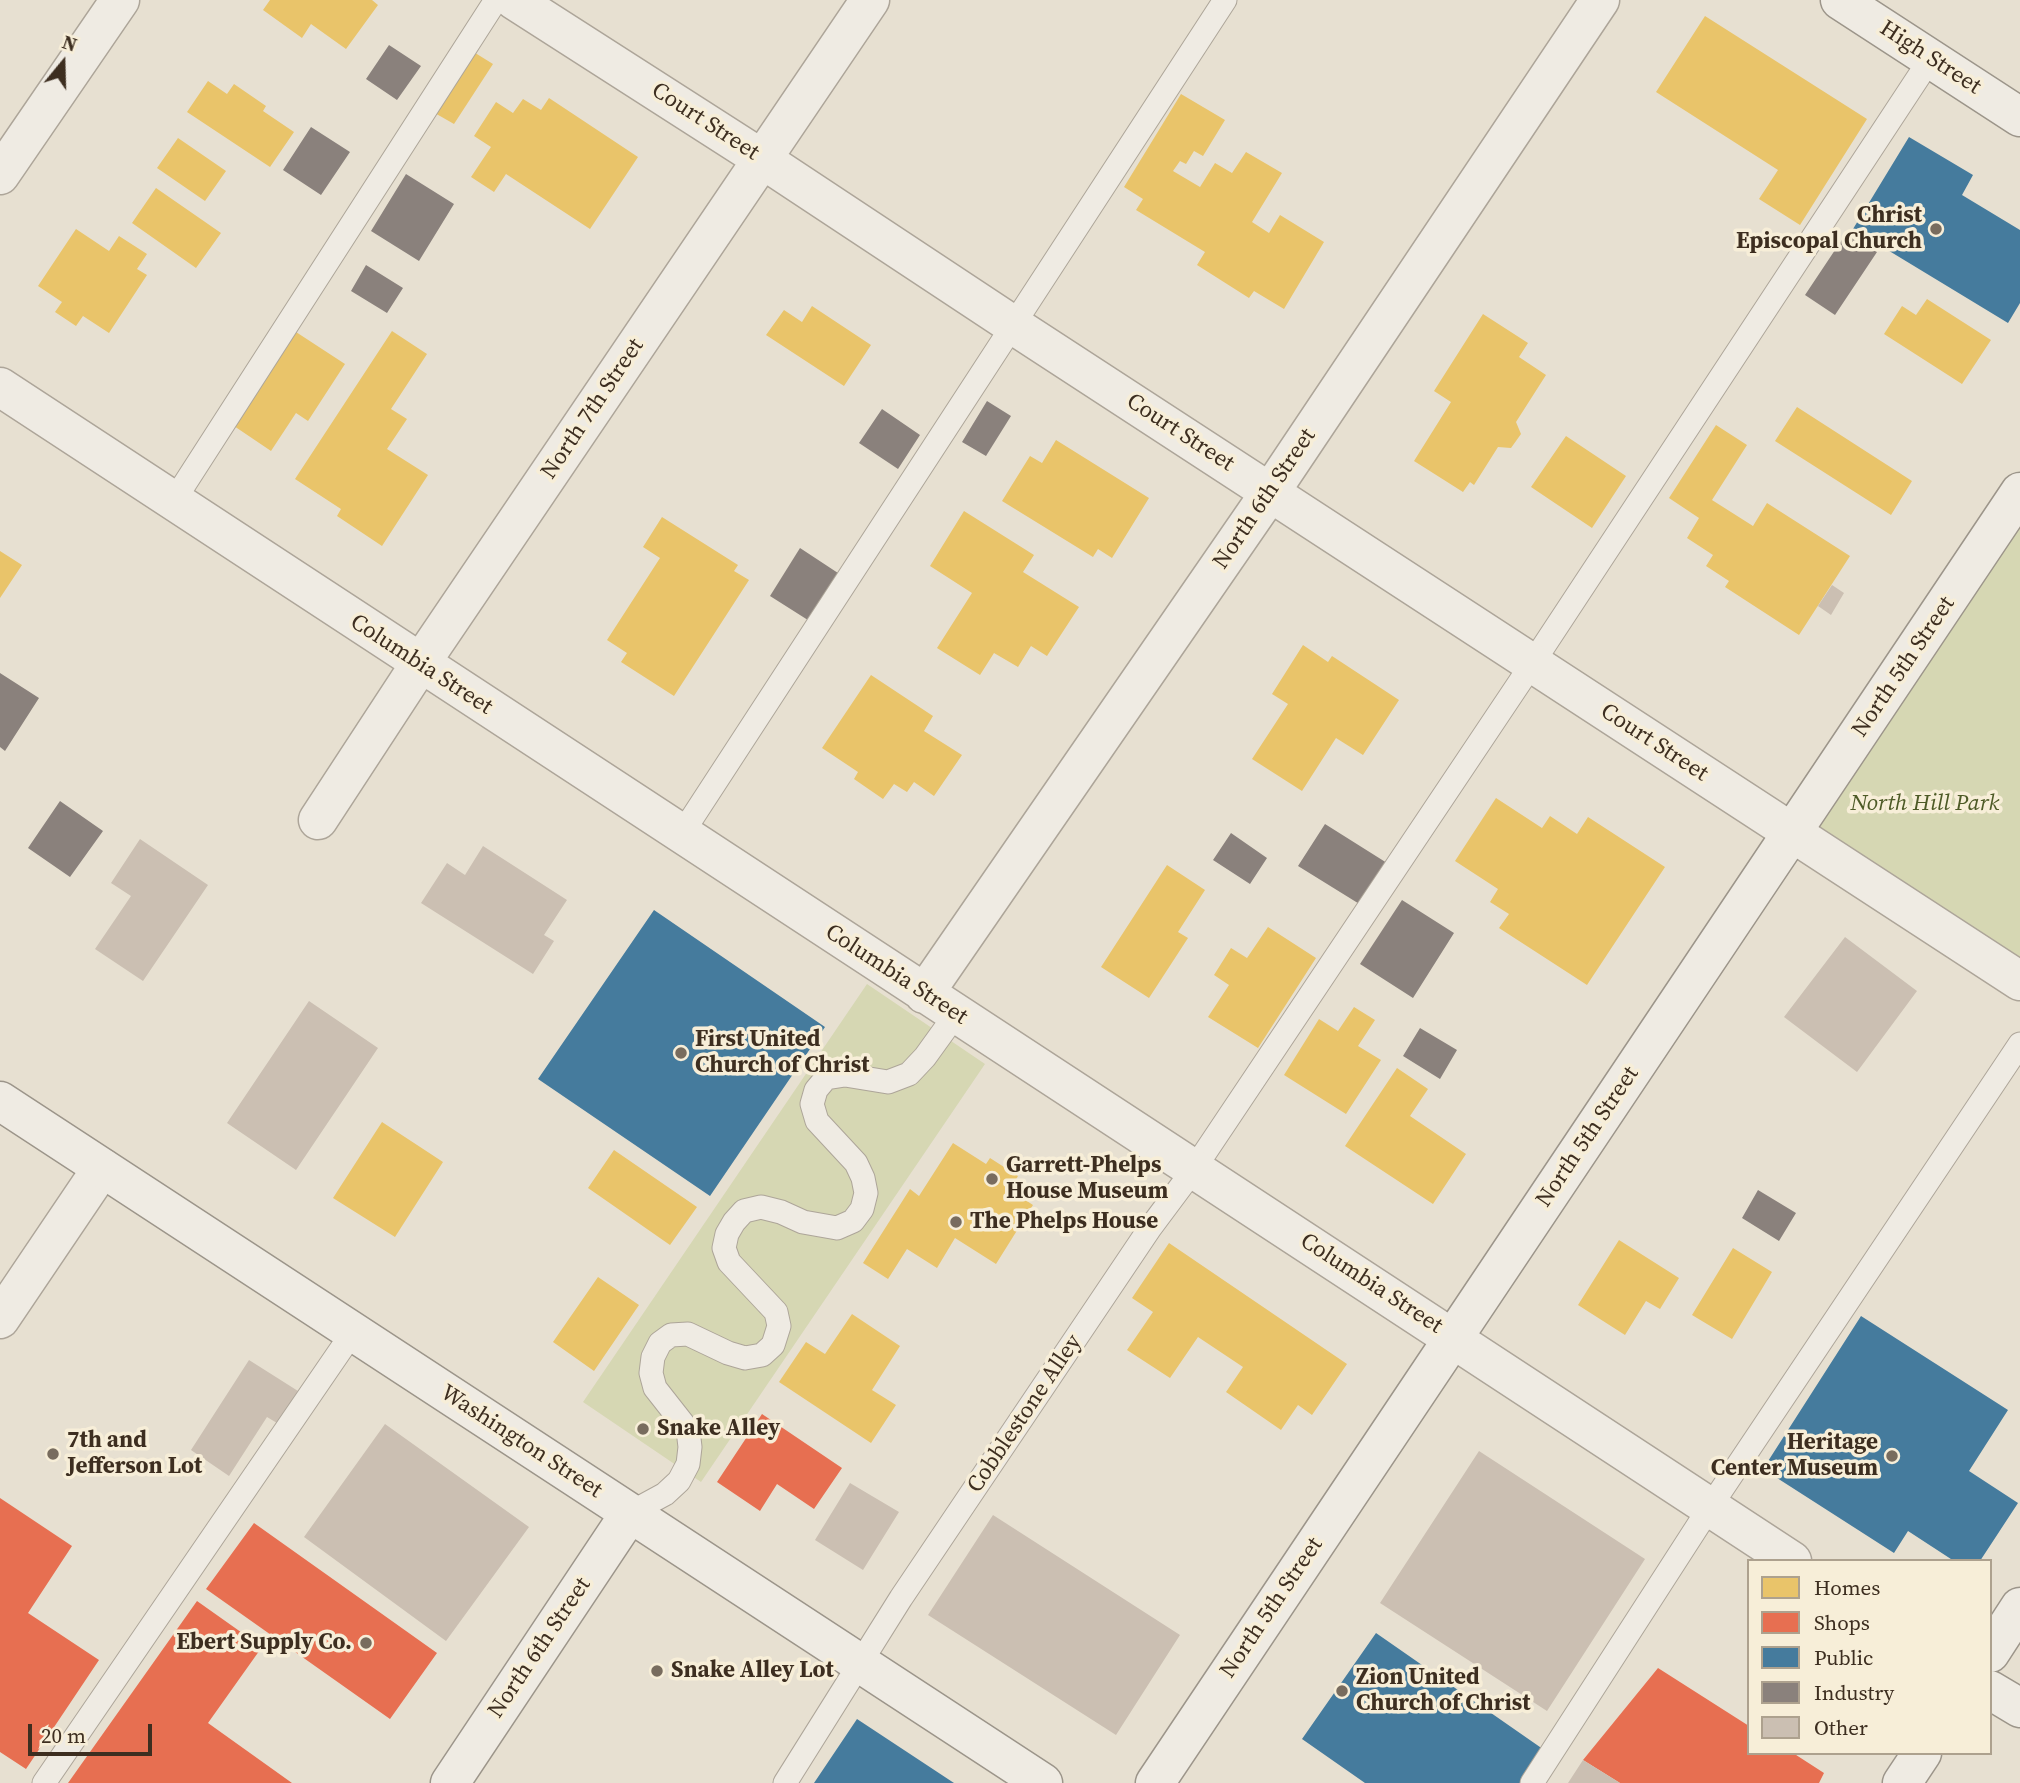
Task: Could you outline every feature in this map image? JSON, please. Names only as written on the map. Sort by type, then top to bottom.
[{"type":"street","points":[[0,175],[120,0]]},
{"type":"street","name":"Court Street","points":[[514,0],[762,159],[2020,981]]},
{"type":"street","name":"North 7th Street","points":[[318,820],[420,664],[870,0]]},
{"type":"street","name":"North 6th Street","points":[[924,994],[1271,491],[1601,0]]},
{"type":"street","name":"High Street","points":[[1840,0],[2020,117]]},
{"type":"street","name":"Columbia Street","points":[[0,387],[1789,1559]]},
{"type":"street","name":"North 5th Street","points":[[1155,1783],[2020,492]]},
{"type":"street","name":"Washington Street","points":[[0,1101],[1043,1783]]},
{"type":"street","points":[[0,1319],[102,1168]]},
{"type":"street","name":"North 6th Street","points":[[450,1783],[629,1513]]},
{"type":"street","points":[[1992,1650],[2020,1607]]},
{"type":"street","points":[[1992,1691],[2020,1708]]},
{"type":"street","points":[[1902,1783],[1921,1755]]},
{"type":"lane","points":[[173,502],[496,0]]},
{"type":"lane","points":[[681,835],[1225,0]]},
{"type":"lane","name":"Cobblestone Alley","points":[[785,1783],[859,1663],[1532,664],[1931,58]]},
{"type":"lane","points":[[629,1513],[665,1494],[679,1481],[688,1464],[688,1430],[655,1388],[651,1373],[653,1357],[660,1343],[671,1335],[688,1334],[745,1358],[762,1355],[773,1345],[779,1326],[776,1312],[729,1262],[724,1248],[727,1234],[734,1222],[744,1211],[761,1207],[803,1222],[837,1227],[853,1221],[862,1209],[866,1193],[863,1178],[856,1163],[817,1121],[812,1104],[816,1090],[826,1078],[845,1075],[888,1082],[909,1074],[925,1057],[956,1014]]},
{"type":"lane","points":[[1532,1783],[1710,1507],[2020,1044]]},
{"type":"lane","points":[[44,1783],[353,1332]]},
{"type":"green space","name":"North Hill Park","points":[[2020,492],[2020,981],[1794,832]]},
{"type":"green space","points":[[867,984],[985,1064],[701,1482],[583,1402]]},
{"type":"building: Homes","points":[[270,0],[372,0],[378,5],[346,49],[311,24],[302,38],[263,10]]},
{"type":"building: Homes","points":[[1705,16],[1867,119],[1800,225],[1759,199],[1778,170],[1656,92]]},
{"type":"building: Homes","points":[[472,51],[493,64],[454,124],[433,112]]},
{"type":"building: Homes","points":[[208,81],[227,94],[234,84],[266,106],[263,111],[294,132],[270,167],[187,112]]},
{"type":"building: Homes","points":[[1181,94],[1225,120],[1203,156],[1194,151],[1186,164],[1180,161],[1173,171],[1200,187],[1215,163],[1232,173],[1246,152],[1282,173],[1252,222],[1269,233],[1280,215],[1324,242],[1284,309],[1254,291],[1249,298],[1197,265],[1205,252],[1136,210],[1143,199],[1124,187]]},
{"type":"building: Homes","points":[[549,98],[638,157],[590,229],[506,174],[494,192],[471,177],[491,147],[474,136],[496,102],[513,113],[523,99],[541,110]]},
{"type":"building: Homes","points":[[178,138],[226,171],[205,201],[157,168]]},
{"type":"building: Homes","points":[[156,188],[221,233],[196,268],[132,223]]},
{"type":"building: Homes","points":[[76,229],[109,251],[119,236],[147,254],[137,269],[147,275],[109,333],[83,316],[76,326],[55,312],[62,302],[38,286]]},
{"type":"building: Homes","points":[[1927,299],[1991,340],[1962,384],[1884,334],[1902,306],[1916,315]]},
{"type":"building: Homes","points":[[812,306],[871,345],[844,386],[766,335],[784,310],[802,322]]},
{"type":"building: Homes","points":[[1483,314],[1528,343],[1519,357],[1546,375],[1516,422],[1521,434],[1511,448],[1498,447],[1474,485],[1470,482],[1463,492],[1414,461],[1451,402],[1434,391]]},
{"type":"building: Homes","points":[[392,331],[427,354],[391,409],[407,419],[387,449],[428,475],[382,546],[337,516],[341,509],[295,479]]},
{"type":"building: Homes","points":[[296,332],[345,364],[308,421],[296,413],[271,451],[234,426]]},
{"type":"building: Homes","points":[[1797,407],[1912,481],[1891,515],[1775,441]]},
{"type":"building: Homes","points":[[1716,425],[1747,445],[1712,500],[1753,526],[1767,503],[1850,556],[1799,635],[1725,587],[1729,581],[1706,566],[1713,555],[1687,538],[1699,518],[1669,498]]},
{"type":"building: Homes","points":[[1566,436],[1626,476],[1592,528],[1531,487]]},
{"type":"building: Homes","points":[[1056,440],[1149,498],[1112,558],[1098,549],[1093,557],[1002,501],[1030,456],[1042,463]]},
{"type":"building: Homes","points":[[964,511],[1034,555],[1023,572],[1079,607],[1047,656],[1031,646],[1018,667],[994,653],[980,675],[937,648],[972,593],[930,566]]},
{"type":"building: Homes","points":[[662,517],[738,565],[734,571],[749,580],[674,696],[621,662],[627,653],[607,640],[660,558],[643,547]]},
{"type":"building: Homes","points":[[0,551],[22,565],[0,598]]},
{"type":"building: Homes","points":[[1303,645],[1328,662],[1332,656],[1399,700],[1363,755],[1336,738],[1302,791],[1252,759],[1288,704],[1272,694]]},
{"type":"building: Homes","points":[[871,675],[933,716],[924,731],[962,755],[934,796],[914,782],[907,792],[894,784],[883,799],[854,779],[858,772],[822,748]]},
{"type":"building: Homes","points":[[1496,798],[1542,828],[1550,816],[1577,834],[1588,817],[1665,867],[1587,985],[1499,928],[1509,914],[1490,902],[1498,889],[1455,861]]},
{"type":"building: Homes","points":[[1167,865],[1205,890],[1178,932],[1188,938],[1149,998],[1101,967]]},
{"type":"building: Homes","points":[[1268,927],[1316,958],[1258,1048],[1208,1017],[1229,985],[1214,975],[1231,948],[1247,958]]},
{"type":"building: Homes","points":[[1354,1007],[1375,1020],[1358,1046],[1381,1060],[1346,1114],[1284,1075],[1319,1019],[1338,1031]]},
{"type":"building: Homes","points":[[1397,1068],[1428,1089],[1410,1116],[1466,1154],[1433,1204],[1345,1146]]},
{"type":"building: Homes","points":[[382,1122],[443,1162],[395,1237],[333,1198]]},
{"type":"building: Homes","name":"The Phelps House","points":[[953,1143],[986,1164],[990,1158],[1018,1176],[1010,1190],[1033,1205],[996,1264],[955,1238],[937,1268],[907,1249],[888,1279],[863,1263],[910,1189],[919,1196]]},
{"type":"building: Homes","points":[[614,1150],[697,1207],[670,1245],[588,1188]]},
{"type":"building: Homes","points":[[1619,1240],[1679,1278],[1660,1309],[1646,1301],[1625,1335],[1578,1305]]},
{"type":"building: Homes","points":[[1169,1243],[1347,1364],[1312,1415],[1298,1405],[1281,1430],[1226,1392],[1243,1367],[1198,1337],[1170,1378],[1127,1350],[1153,1312],[1132,1298]]},
{"type":"building: Homes","points":[[1733,1248],[1772,1272],[1732,1339],[1692,1315]]},
{"type":"building: Homes","points":[[598,1277],[639,1305],[594,1371],[553,1342]]},
{"type":"building: Homes","points":[[852,1314],[900,1346],[872,1390],[896,1405],[871,1443],[779,1382],[806,1342],[825,1354]]},
{"type":"building: Shops","points":[[762,1414],[842,1468],[814,1509],[777,1484],[760,1511],[717,1482]]},
{"type":"building: Shops","points":[[0,1498],[72,1546],[28,1613],[99,1660],[26,1769],[0,1752]]},
{"type":"building: Shops","points":[[254,1523],[437,1653],[390,1719],[206,1589]]},
{"type":"building: Shops","points":[[197,1601],[262,1647],[208,1723],[292,1783],[68,1783]]},
{"type":"building: Shops","points":[[1658,1668],[1747,1725],[1747,1755],[1796,1755],[1824,1773],[1819,1783],[1620,1783],[1583,1760]]},
{"type":"building: Public","name":"Christ Episcopal Church","points":[[1909,137],[1973,175],[1962,195],[2020,230],[2020,303],[2008,323],[1853,229]]},
{"type":"building: Public","name":"First United Church of Christ","points":[[654,910],[825,1027],[710,1196],[538,1079]]},
{"type":"building: Public","points":[[1861,1316],[2008,1410],[1969,1471],[2018,1503],[1981,1559],[1951,1559],[1908,1531],[1894,1553],[1763,1469]]},
{"type":"building: Public","points":[[1376,1633],[1550,1754],[1527,1783],[1365,1783],[1302,1739]]},
{"type":"building: Public","points":[[857,1719],[954,1783],[814,1783]]},
{"type":"building: Industry","points":[[389,45],[421,66],[397,100],[366,79]]},
{"type":"building: Industry","points":[[311,127],[350,152],[321,195],[283,170]]},
{"type":"building: Industry","points":[[406,174],[454,204],[419,261],[371,231]]},
{"type":"building: Industry","points":[[1847,232],[1877,252],[1835,315],[1805,295]]},
{"type":"building: Industry","points":[[366,265],[403,288],[387,313],[351,291]]},
{"type":"building: Industry","points":[[987,401],[1011,416],[986,456],[962,442]]},
{"type":"building: Industry","points":[[882,409],[920,435],[898,469],[859,443]]},
{"type":"building: Industry","points":[[800,548],[841,575],[811,622],[770,596]]},
{"type":"building: Industry","points":[[0,673],[39,698],[5,751],[0,747]]},
{"type":"building: Industry","points":[[60,801],[103,831],[70,877],[28,848]]},
{"type":"building: Industry","points":[[1325,824],[1387,863],[1361,905],[1298,866]]},
{"type":"building: Industry","points":[[1231,833],[1267,858],[1250,884],[1213,860]]},
{"type":"building: Industry","points":[[1402,900],[1454,933],[1413,998],[1360,964]]},
{"type":"building: Industry","points":[[1420,1028],[1457,1050],[1440,1079],[1403,1056]]},
{"type":"building: Industry","points":[[1758,1190],[1796,1213],[1779,1241],[1742,1218]]},
{"type":"building: Other","points":[[1832,585],[1844,593],[1831,615],[1818,606]]},
{"type":"building: Other","points":[[140,839],[208,885],[143,981],[95,949],[131,896],[111,883]]},
{"type":"building: Other","points":[[483,846],[567,900],[544,935],[554,941],[533,974],[421,903],[447,863],[465,875]]},
{"type":"building: Other","points":[[1845,937],[1917,991],[1857,1072],[1784,1017]]},
{"type":"building: Other","points":[[309,1001],[378,1048],[296,1170],[227,1123]]},
{"type":"building: Other","points":[[249,1360],[298,1391],[277,1423],[267,1417],[229,1476],[191,1450]]},
{"type":"building: Other","points":[[385,1424],[529,1527],[446,1641],[304,1537]]},
{"type":"building: Other","points":[[1479,1451],[1645,1559],[1547,1711],[1380,1603]]},
{"type":"building: Other","points":[[850,1483],[899,1512],[863,1570],[815,1540]]},
{"type":"building: Other","points":[[993,1515],[1180,1635],[1116,1735],[928,1615]]},
{"type":"building: Other","points":[[1583,1760],[1620,1783],[1568,1783]]},
{"type":"place","name":"Christ Episcopal Church","points":[[1936,229]]},
{"type":"place","name":"First United Church of Christ","points":[[681,1053]]},
{"type":"place","name":"Garrett-Phelps House Museum","points":[[992,1179]]},
{"type":"place","name":"The Phelps House","points":[[956,1222]]},
{"type":"place","name":"Snake Alley","points":[[643,1429]]},
{"type":"place","name":"7th and Jefferson Lot","points":[[53,1454]]},
{"type":"place","name":"Heritage Center Museum","points":[[1892,1456]]},
{"type":"place","name":"Ebert Supply Co.","points":[[366,1643]]},
{"type":"place","name":"Snake Alley Lot","points":[[657,1671]]},
{"type":"place","name":"Zion United Church of Christ","points":[[1342,1691]]}]
